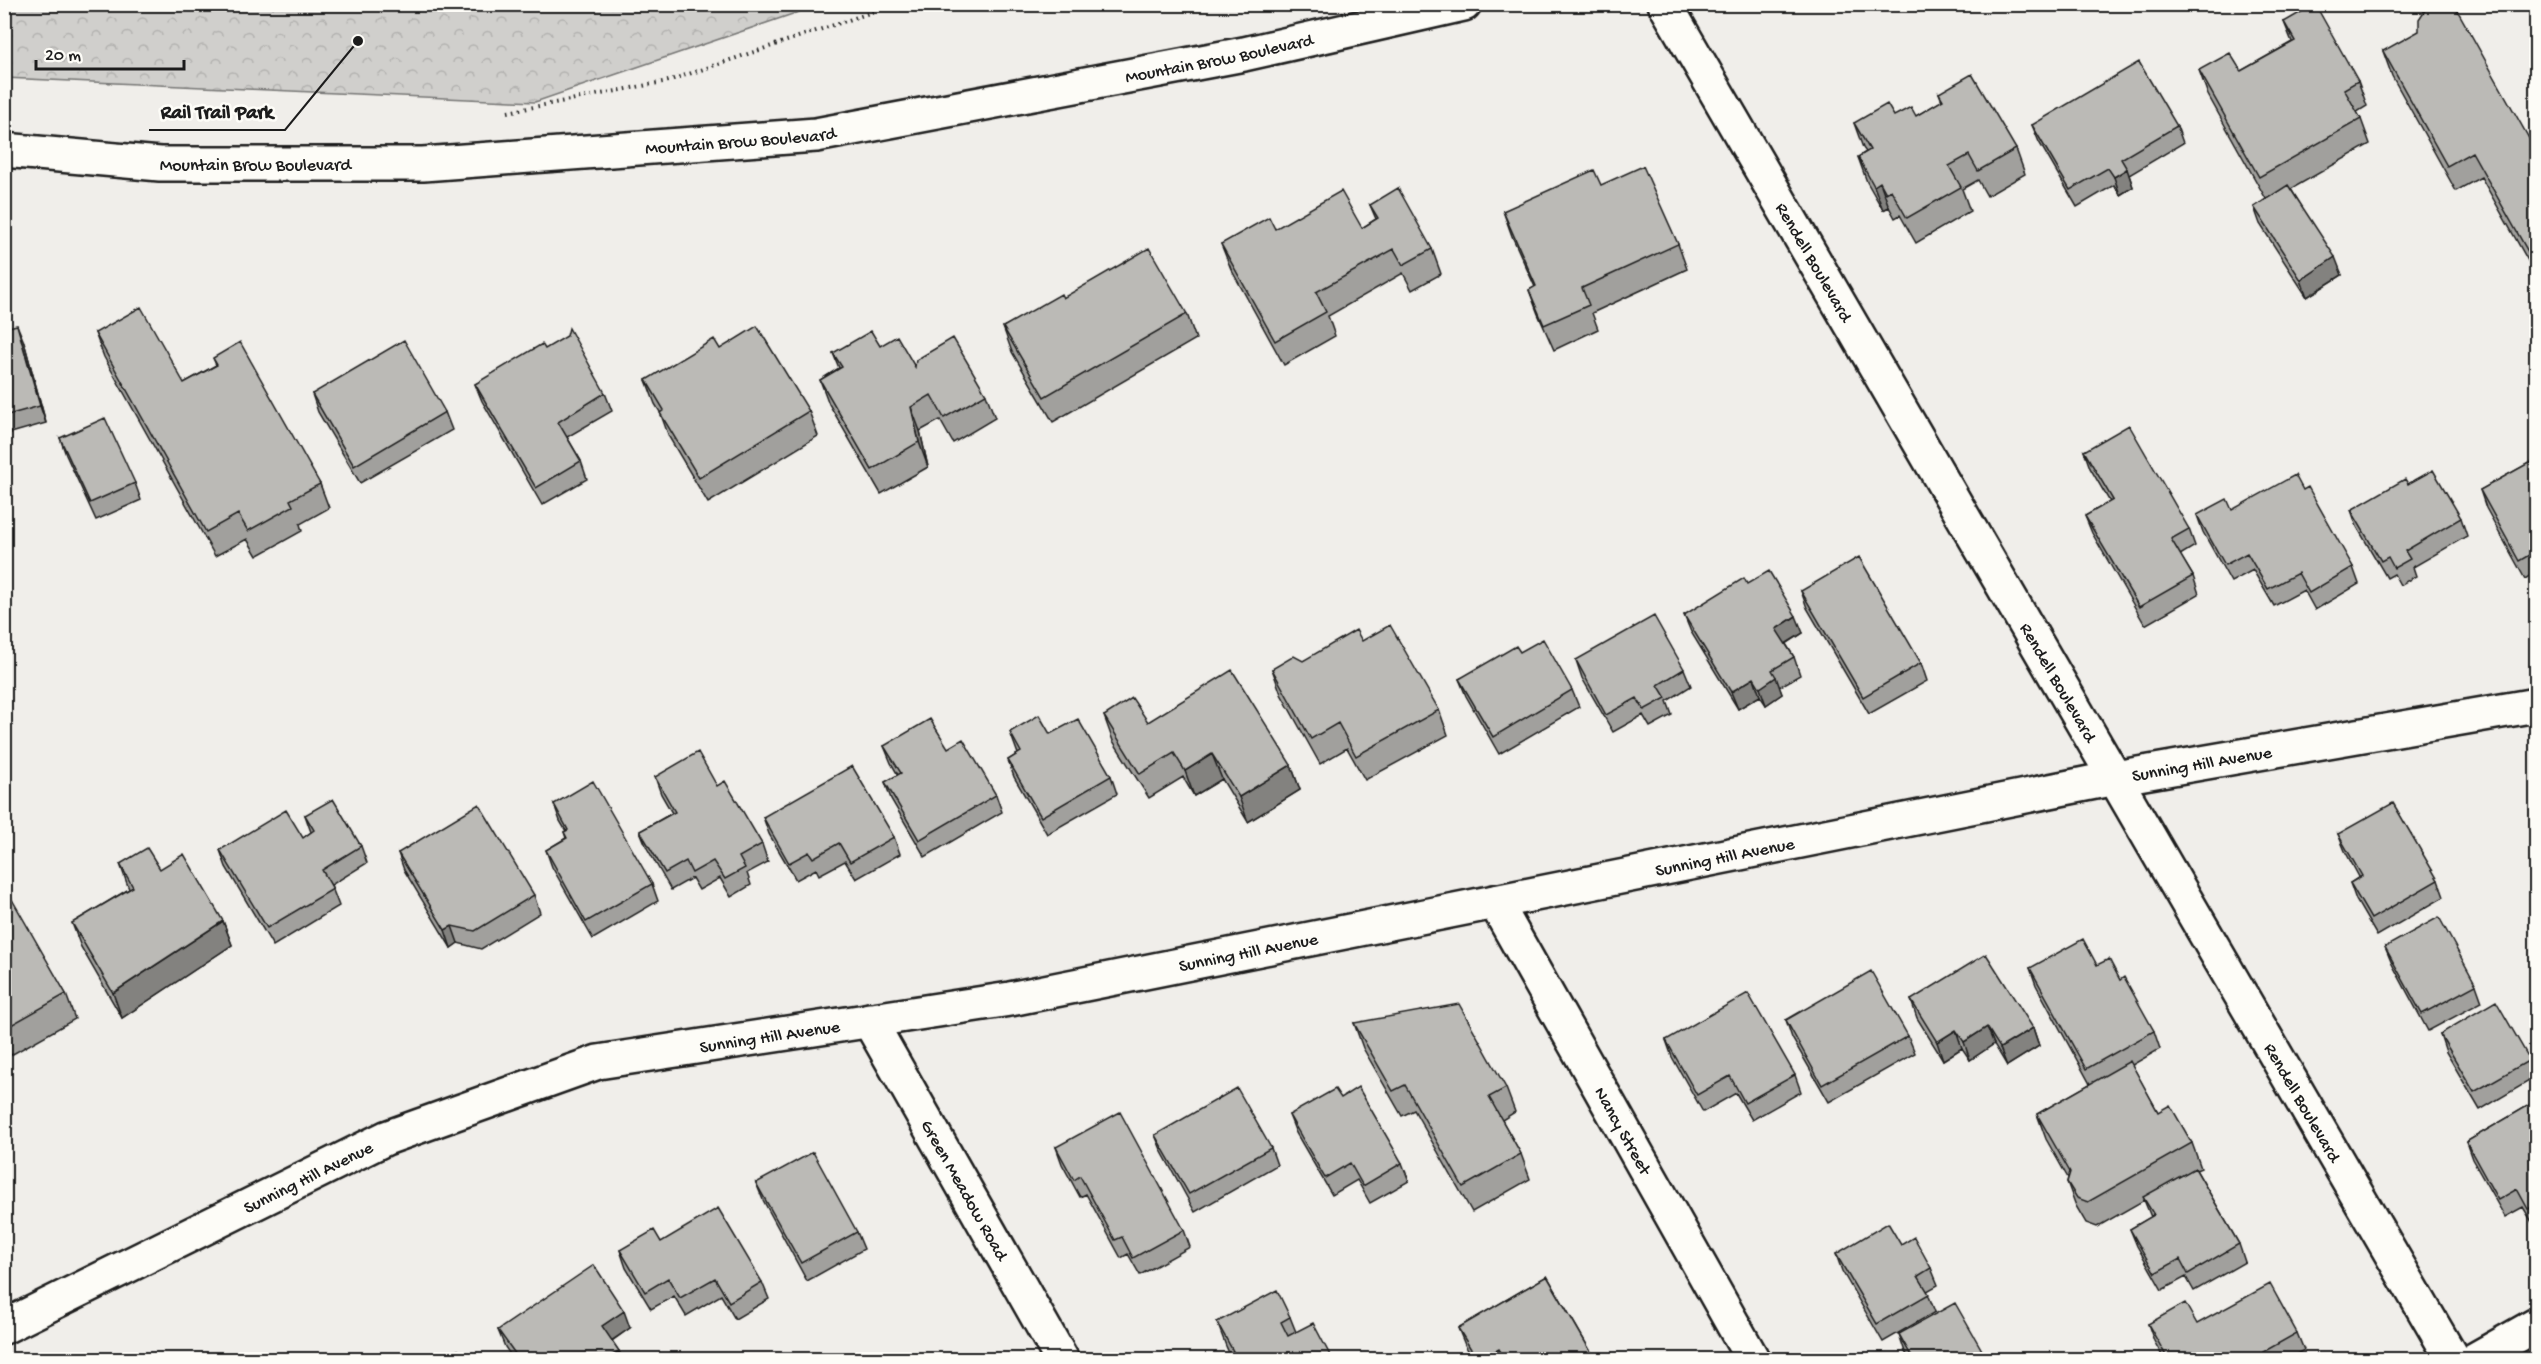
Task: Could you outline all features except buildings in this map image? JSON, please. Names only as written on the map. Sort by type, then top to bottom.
[{"type":"street","name":"Mountain Brow Boulevard","points":[[4,150],[160,164],[423,164],[816,135],[1244,54],[1464,4]]},
{"type":"street","name":"Rendell Boulevard","points":[[1665,4],[2453,1359]]},
{"type":"street","name":"Sunning Hill Avenue","points":[[4,1327],[386,1138],[587,1066],[610,1060],[1010,999],[2115,778],[2536,705]]},
{"type":"street","name":"Nancy Street","points":[[1495,902],[1753,1359]]},
{"type":"street","name":"Green Meadow Road","points":[[869,1020],[1062,1359]]},
{"type":"street","points":[[2474,1359],[2536,1325]]},
{"type":"path","points":[[498,114],[668,81],[896,4]]},
{"type":"green space","points":[[5,4],[819,5],[535,102],[5,78]]},
{"type":"place","name":"Rail Trail Park","points":[[358,41]]}]
